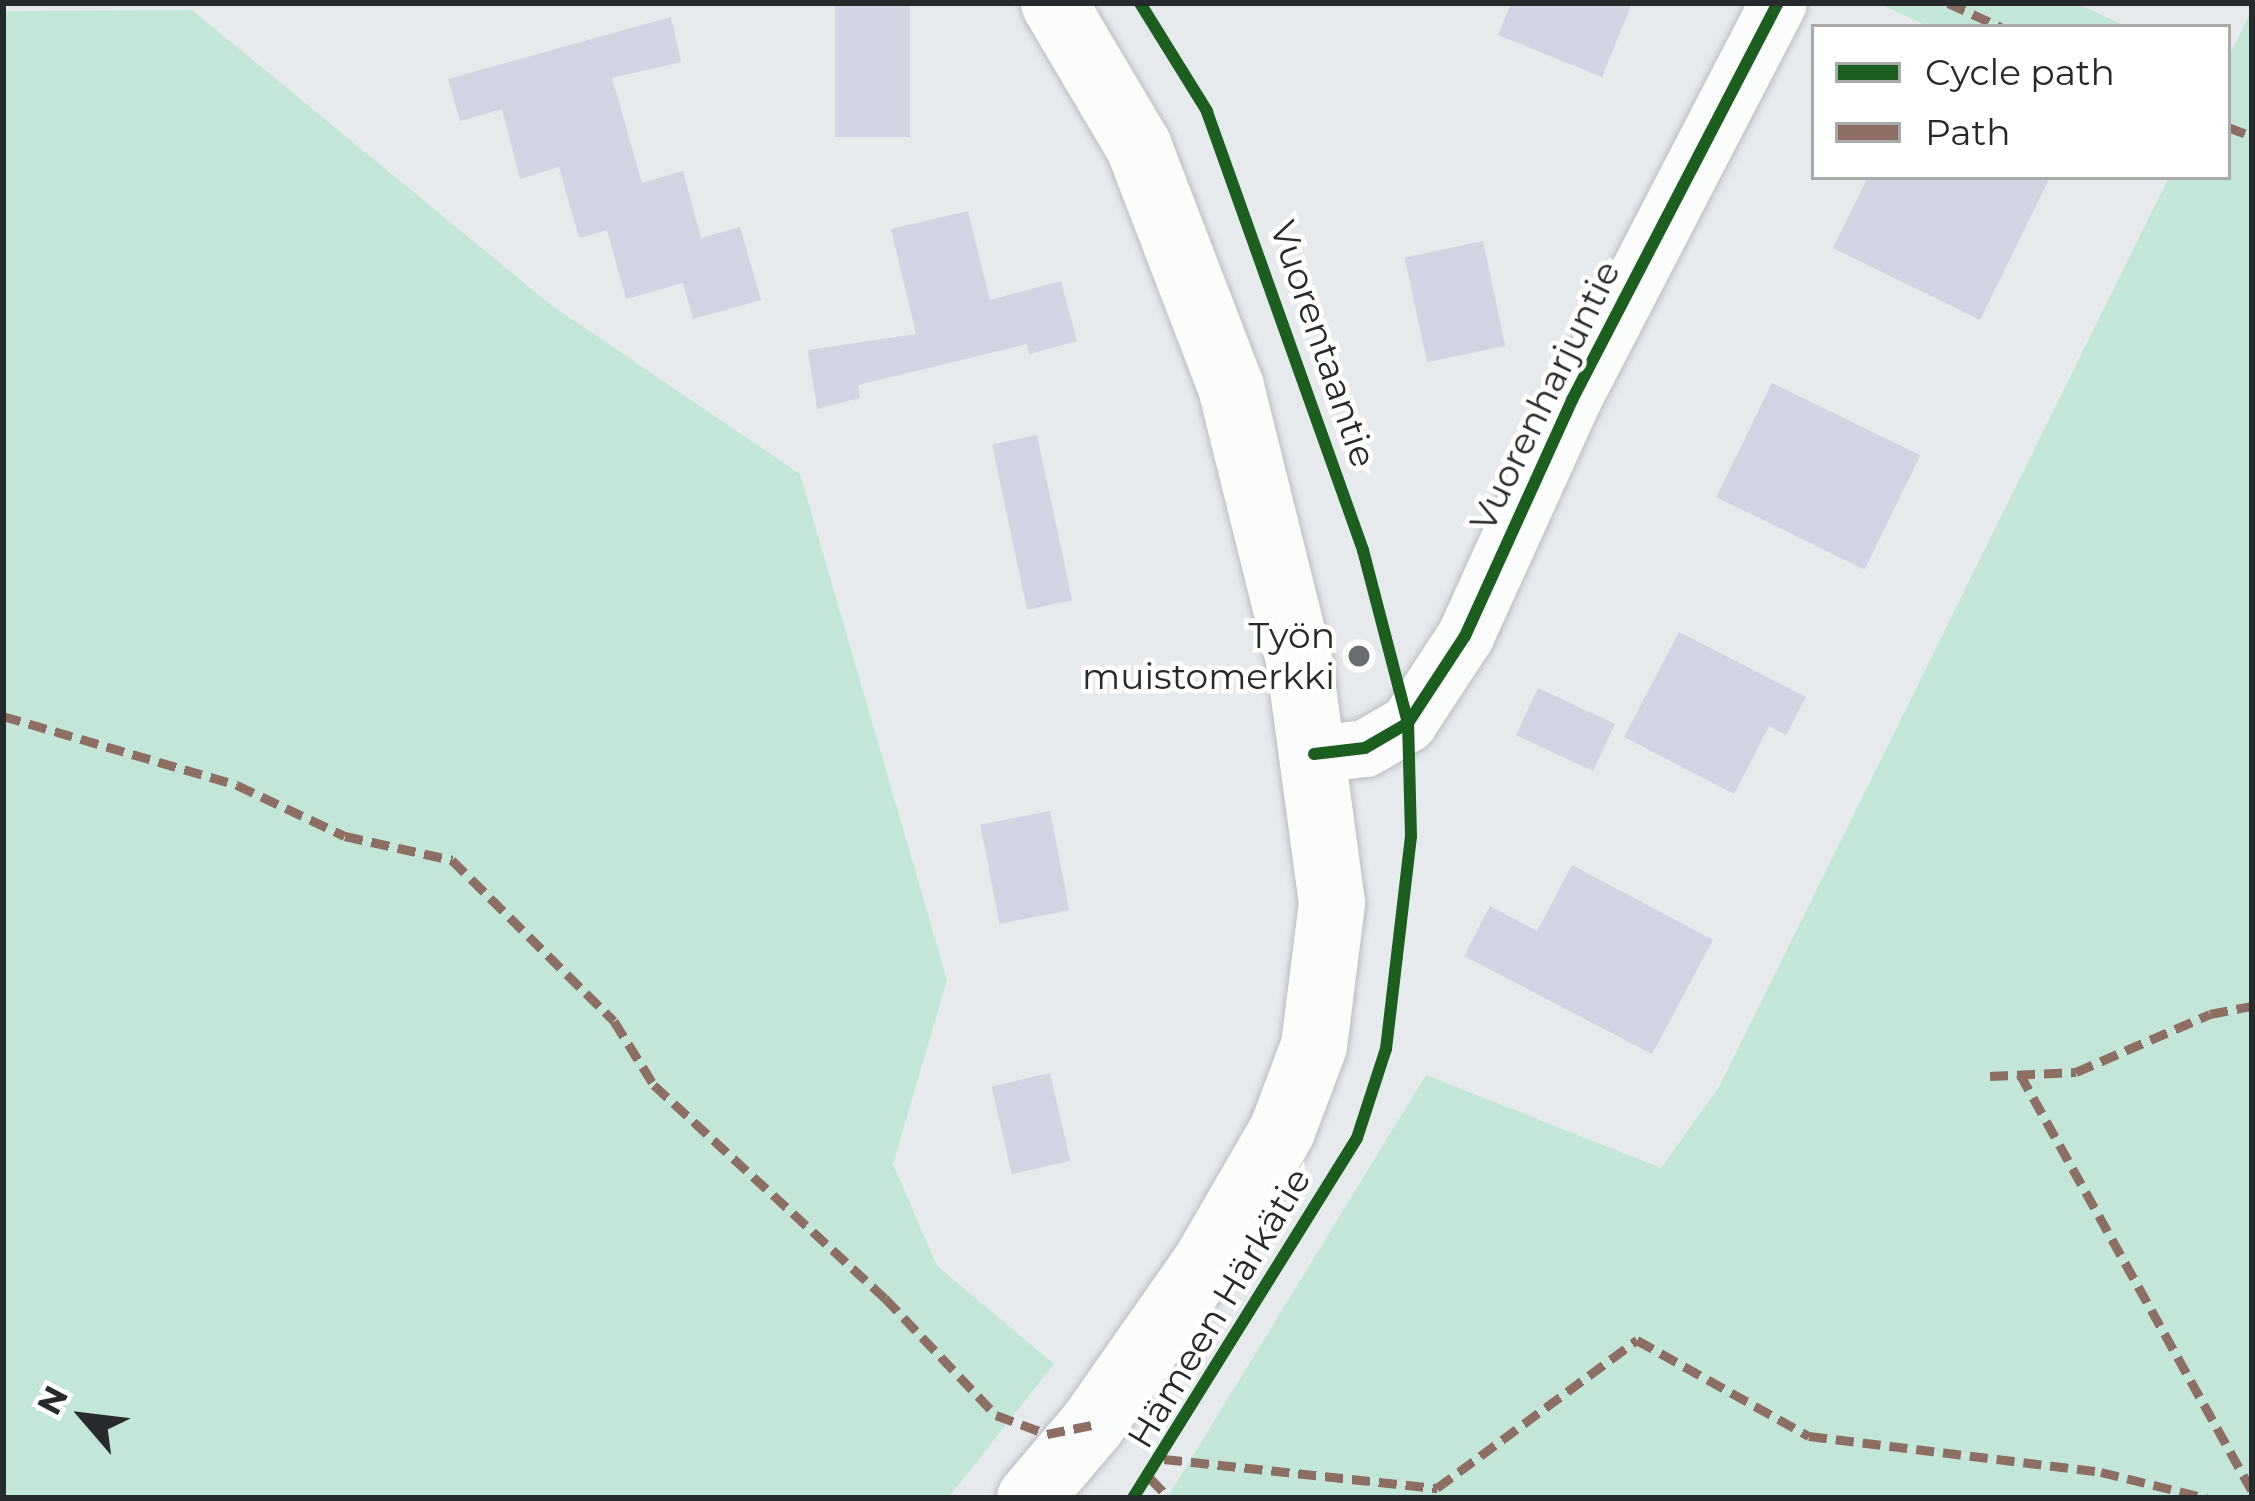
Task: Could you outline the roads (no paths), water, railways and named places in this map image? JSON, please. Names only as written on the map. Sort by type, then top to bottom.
[{"type":"main road","points":[[1054,3],[1139,147],[1191,268],[1248,455],[1314,754]]},
{"type":"main road","name":"Hämeen Härkätie","points":[[1030,1498],[1092,1425],[1206,1262],[1282,1131],[1314,1046],[1333,903],[1314,754]]},
{"type":"street","name":"Vuorenharjuntie","points":[[1314,754],[1365,748],[1408,723],[1465,636],[1572,400],[1778,3]]},
{"type":"place","name":"Työn muistomerkki","points":[[1359,656]]}]
